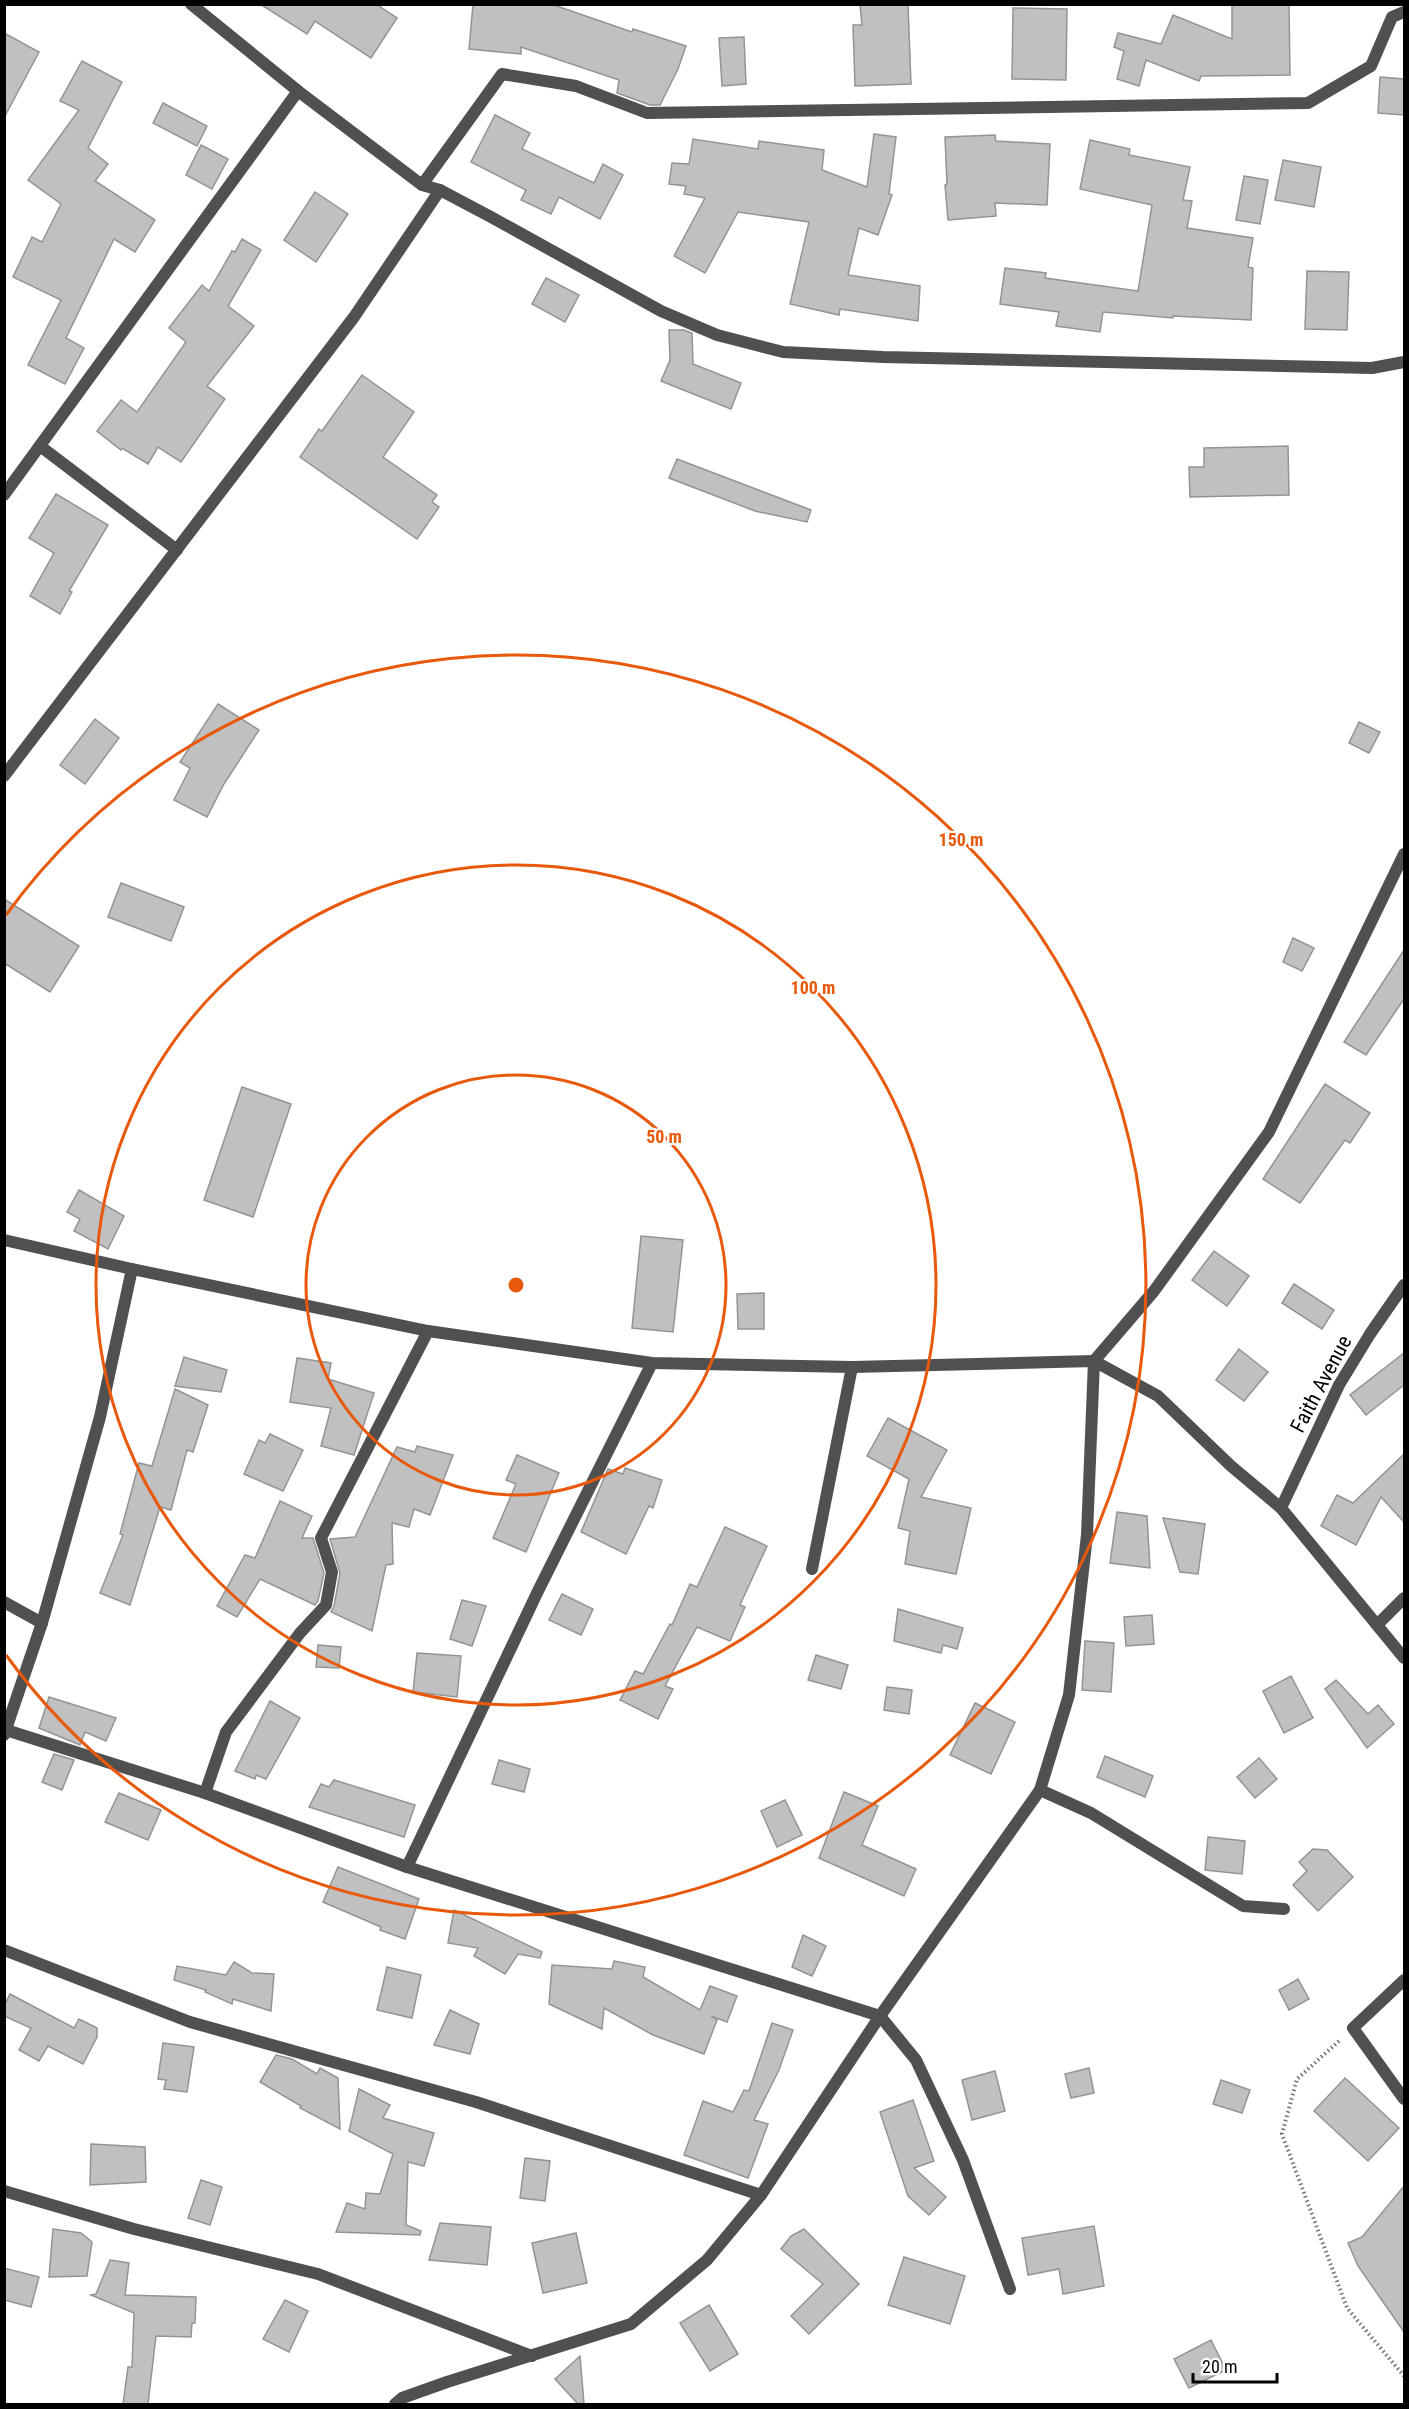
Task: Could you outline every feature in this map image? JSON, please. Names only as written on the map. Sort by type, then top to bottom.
[{"type":"street","points":[[191,4],[422,185],[440,190],[661,311],[717,334],[783,352],[883,357],[1372,368],[1404,362]]},
{"type":"street","points":[[422,185],[502,74],[576,86],[647,113],[1308,103],[1371,66],[1392,17],[1404,12]]},
{"type":"street","points":[[4,495],[298,90]]},
{"type":"street","points":[[4,776],[354,318],[440,190]]},
{"type":"street","points":[[40,446],[177,550]]},
{"type":"street","points":[[395,2404],[402,2398],[447,2382],[631,2324],[707,2260],[761,2195],[880,2016],[1040,1790],[1069,1695],[1087,1535],[1094,1360],[1154,1291],[1269,1132],[1404,854]]},
{"type":"street","points":[[4,1240],[428,1331],[652,1363],[852,1367],[1094,1360],[1158,1396],[1231,1466],[1281,1508],[1404,1658]]},
{"type":"street","points":[[132,1269],[100,1417],[42,1623],[5,1732],[205,1793],[407,1867],[880,2016],[916,2060],[963,2160],[1010,2289]]},
{"type":"street","name":"Faith Avenue","points":[[1281,1508],[1339,1385],[1370,1334],[1404,1285]]},
{"type":"street","points":[[205,1793],[226,1732],[300,1633],[326,1605],[332,1572],[321,1538],[428,1331]]},
{"type":"street","points":[[407,1867],[538,1591],[652,1363]]},
{"type":"street","points":[[812,1569],[852,1367]]},
{"type":"street","points":[[1377,1625],[1404,1598]]},
{"type":"street","points":[[4,1602],[42,1623]]},
{"type":"street","points":[[1040,1790],[1091,1813],[1243,1906],[1284,1909]]},
{"type":"street","points":[[4,1950],[190,2022],[476,2102],[761,2195]]},
{"type":"street","points":[[1404,1980],[1353,2028],[1404,2099]]},
{"type":"street","points":[[4,2191],[134,2229],[318,2274],[532,2356]]},
{"type":"path","points":[[1353,2028],[1297,2079],[1282,2134],[1347,2308],[1404,2376]]},
{"type":"building","points":[[260,4],[376,4],[397,18],[371,58],[315,21],[307,34]]},
{"type":"building","points":[[473,4],[551,4],[632,32],[633,29],[686,46],[678,69],[660,105],[650,105],[617,93],[619,80],[521,47],[521,54],[469,49]]},
{"type":"building","points":[[860,4],[908,4],[911,84],[855,86],[853,25],[862,25]]},
{"type":"building","points":[[1232,4],[1289,4],[1290,75],[1201,76],[1199,81],[1146,60],[1139,86],[1117,79],[1124,51],[1114,47],[1118,33],[1161,44],[1173,15],[1232,39]]},
{"type":"building","points":[[1013,8],[1067,9],[1066,80],[1012,79]]},
{"type":"building","points":[[4,33],[39,52],[4,118]]},
{"type":"building","points":[[744,37],[746,84],[722,86],[719,38]]},
{"type":"building","points":[[82,61],[122,82],[88,148],[108,164],[95,181],[155,220],[135,252],[114,239],[66,338],[84,348],[65,384],[28,365],[61,300],[13,277],[32,237],[42,242],[61,204],[28,180],[79,110],[60,101]]},
{"type":"building","points":[[1380,77],[1404,79],[1404,115],[1378,113]]},
{"type":"building","points":[[163,103],[207,126],[197,146],[153,123]]},
{"type":"building","points":[[495,115],[530,133],[522,149],[594,183],[603,164],[623,175],[600,219],[559,197],[551,214],[521,200],[526,190],[471,162]]},
{"type":"building","points":[[874,134],[896,137],[889,194],[892,195],[878,235],[859,228],[848,275],[920,286],[918,321],[840,309],[839,315],[790,304],[809,222],[738,212],[705,273],[674,256],[705,198],[684,194],[686,186],[669,184],[672,163],[689,164],[693,139],[758,149],[759,141],[824,150],[822,170],[867,187]]},
{"type":"building","points":[[995,135],[996,141],[1050,144],[1047,205],[995,203],[996,216],[948,220],[945,137]]},
{"type":"building","points":[[1090,140],[1130,149],[1129,155],[1190,167],[1183,200],[1192,201],[1187,228],[1253,238],[1248,267],[1253,268],[1251,320],[1173,316],[1173,318],[1103,312],[1100,332],[1056,326],[1059,312],[1000,304],[1005,268],[1046,273],[1045,278],[1138,291],[1152,205],[1080,189]]},
{"type":"building","points":[[201,145],[228,159],[212,189],[186,175]]},
{"type":"building","points":[[1283,160],[1321,167],[1314,207],[1275,200]]},
{"type":"building","points":[[1244,176],[1268,180],[1260,224],[1236,220]]},
{"type":"building","points":[[315,192],[348,214],[316,262],[284,240]]},
{"type":"building","points":[[242,239],[261,250],[228,306],[254,326],[207,386],[225,399],[181,462],[158,447],[148,464],[122,448],[121,450],[97,431],[121,400],[137,412],[186,342],[169,328],[202,285],[209,291],[232,251],[235,252]]},
{"type":"building","points":[[1307,271],[1349,272],[1347,330],[1305,329]]},
{"type":"building","points":[[546,278],[579,295],[565,322],[532,304]]},
{"type":"building","points":[[669,330],[684,330],[692,333],[693,364],[741,383],[731,409],[661,381],[670,360]]},
{"type":"building","points":[[362,375],[414,412],[383,457],[437,495],[432,502],[439,507],[417,539],[300,457],[319,429],[322,431]]},
{"type":"building","points":[[1288,446],[1289,495],[1190,497],[1189,467],[1204,467],[1204,448]]},
{"type":"building","points":[[677,459],[811,510],[807,522],[755,511],[669,478]]},
{"type":"building","points":[[56,494],[108,525],[69,591],[72,592],[60,614],[30,596],[54,553],[29,538]]},
{"type":"building","points":[[218,704],[259,730],[224,784],[207,817],[174,800],[190,768],[180,762]]},
{"type":"building","points":[[95,719],[119,738],[85,784],[60,765]]},
{"type":"building","points":[[1359,722],[1380,732],[1369,753],[1349,743]]},
{"type":"building","points":[[121,883],[184,907],[171,941],[108,917]]},
{"type":"building","points":[[4,899],[79,946],[50,992],[4,963]]},
{"type":"building","points":[[1293,938],[1314,948],[1302,971],[1283,962]]},
{"type":"building","points":[[1404,950],[1404,999],[1366,1055],[1344,1042]]},
{"type":"building","points":[[1325,1084],[1370,1113],[1350,1143],[1345,1140],[1300,1203],[1263,1179]]},
{"type":"building","points":[[242,1087],[291,1104],[253,1217],[204,1200]]},
{"type":"building","points":[[79,1190],[124,1216],[108,1249],[74,1231],[80,1219],[67,1212]]},
{"type":"building","points":[[641,1236],[683,1240],[673,1332],[632,1328]]},
{"type":"building","points":[[1214,1251],[1249,1276],[1227,1306],[1192,1280]]},
{"type":"building","points":[[1294,1284],[1334,1310],[1322,1329],[1282,1303]]},
{"type":"building","points":[[764,1293],[764,1329],[738,1329],[737,1294]]},
{"type":"building","points":[[1239,1349],[1268,1372],[1244,1401],[1216,1380]]},
{"type":"building","points":[[1404,1353],[1404,1385],[1366,1415],[1350,1395]]},
{"type":"building","points":[[184,1357],[227,1370],[221,1392],[175,1386]]},
{"type":"building","points":[[297,1358],[331,1363],[328,1379],[374,1393],[354,1455],[321,1446],[331,1408],[290,1402]]},
{"type":"building","points":[[175,1389],[208,1405],[193,1452],[187,1450],[171,1510],[160,1507],[130,1605],[100,1593],[123,1535],[120,1534],[139,1463],[152,1466]]},
{"type":"building","points":[[888,1418],[947,1450],[921,1497],[971,1508],[956,1574],[905,1564],[910,1531],[898,1528],[909,1479],[867,1456]]},
{"type":"building","points":[[270,1434],[303,1450],[283,1491],[244,1474],[259,1440],[265,1443]]},
{"type":"building","points":[[417,1446],[453,1455],[430,1515],[414,1509],[409,1527],[392,1523],[393,1564],[386,1565],[372,1631],[331,1612],[340,1573],[330,1539],[355,1537],[397,1447],[415,1452]]},
{"type":"building","points":[[1404,1454],[1404,1522],[1381,1497],[1356,1545],[1321,1526],[1337,1495],[1353,1503]]},
{"type":"building","points":[[517,1455],[559,1473],[526,1552],[493,1538],[516,1484],[506,1480]]},
{"type":"building","points":[[625,1468],[662,1480],[653,1508],[649,1506],[626,1554],[581,1532],[608,1469],[623,1474]]},
{"type":"building","points":[[280,1501],[312,1516],[302,1538],[313,1538],[324,1573],[318,1601],[315,1605],[260,1579],[237,1617],[217,1606],[245,1555],[255,1558]]},
{"type":"building","points":[[1117,1512],[1147,1516],[1150,1568],[1110,1563]]},
{"type":"building","points":[[1163,1518],[1205,1524],[1198,1574],[1180,1572]]},
{"type":"building","points":[[725,1527],[767,1546],[740,1605],[745,1607],[730,1641],[697,1627],[665,1686],[673,1689],[658,1719],[620,1700],[635,1671],[643,1674],[670,1624],[672,1625],[690,1584],[697,1587]]},
{"type":"building","points":[[562,1594],[593,1609],[581,1635],[549,1620]]},
{"type":"building","points":[[462,1600],[486,1606],[472,1646],[450,1639]]},
{"type":"building","points":[[898,1609],[963,1628],[957,1649],[943,1645],[941,1653],[894,1641]]},
{"type":"building","points":[[1152,1615],[1154,1644],[1126,1646],[1124,1617]]},
{"type":"building","points":[[1085,1641],[1114,1643],[1111,1692],[1082,1690]]},
{"type":"building","points":[[318,1645],[341,1647],[339,1668],[316,1667]]},
{"type":"building","points":[[417,1653],[461,1656],[457,1697],[413,1692]]},
{"type":"building","points":[[816,1655],[848,1665],[841,1689],[808,1680]]},
{"type":"building","points":[[1291,1676],[1313,1718],[1284,1733],[1263,1691]]},
{"type":"building","points":[[1336,1680],[1368,1714],[1378,1705],[1394,1724],[1367,1748],[1325,1689]]},
{"type":"building","points":[[887,1687],[912,1690],[909,1714],[884,1710]]},
{"type":"building","points":[[49,1697],[116,1718],[106,1741],[85,1732],[80,1745],[39,1728]]},
{"type":"building","points":[[270,1701],[300,1718],[266,1779],[256,1775],[255,1779],[235,1771]]},
{"type":"building","points":[[975,1703],[1015,1722],[991,1774],[950,1755]]},
{"type":"building","points":[[54,1754],[74,1760],[62,1790],[42,1782]]},
{"type":"building","points":[[1105,1756],[1153,1776],[1145,1797],[1097,1777]]},
{"type":"building","points":[[1259,1758],[1277,1779],[1255,1798],[1237,1777]]},
{"type":"building","points":[[499,1760],[530,1769],[524,1792],[492,1784]]},
{"type":"building","points":[[334,1780],[415,1805],[404,1837],[309,1807],[321,1784],[329,1787]]},
{"type":"building","points":[[844,1792],[878,1806],[862,1845],[916,1869],[904,1896],[819,1858]]},
{"type":"building","points":[[119,1793],[161,1810],[148,1840],[105,1822]]},
{"type":"building","points":[[785,1800],[802,1835],[777,1847],[761,1811]]},
{"type":"building","points":[[1208,1837],[1245,1841],[1242,1874],[1205,1870]]},
{"type":"building","points":[[1313,1849],[1327,1850],[1353,1877],[1318,1911],[1293,1885],[1307,1871],[1299,1862]]},
{"type":"building","points":[[338,1867],[419,1899],[405,1939],[380,1930],[381,1927],[323,1902]]},
{"type":"building","points":[[454,1910],[542,1952],[540,1958],[518,1954],[505,1974],[474,1956],[478,1948],[448,1943]]},
{"type":"building","points":[[803,1935],[826,1946],[812,1976],[792,1967]]},
{"type":"building","points":[[614,1961],[645,1967],[643,1977],[700,2010],[710,1986],[737,1996],[727,2022],[711,2016],[717,2020],[704,2054],[653,2035],[604,2008],[602,2029],[549,2004],[552,1965],[612,1969]]},
{"type":"building","points":[[234,1962],[252,1973],[274,1974],[271,2011],[233,1999],[232,2004],[205,1992],[206,1990],[174,1980],[177,1966],[226,1975]]},
{"type":"building","points":[[387,1967],[421,1975],[412,2018],[377,2010]]},
{"type":"building","points":[[1298,1979],[1309,1999],[1289,2010],[1279,1990]]},
{"type":"building","points":[[10,1994],[74,2028],[79,2019],[97,2028],[97,2037],[83,2064],[48,2046],[39,2061],[19,2050],[31,2028],[4,2016],[4,2006]]},
{"type":"building","points":[[450,2010],[479,2024],[470,2054],[434,2045]]},
{"type":"building","points":[[772,2023],[793,2030],[779,2070],[754,2120],[768,2124],[748,2178],[684,2155],[703,2101],[733,2112],[744,2090],[749,2091]]},
{"type":"building","points":[[163,2043],[194,2047],[187,2092],[164,2089],[166,2080],[158,2079]]},
{"type":"building","points":[[276,2055],[292,2059],[317,2074],[320,2068],[338,2078],[340,2129],[300,2108],[301,2106],[260,2082]]},
{"type":"building","points":[[1089,2068],[1094,2093],[1071,2098],[1065,2074]]},
{"type":"building","points":[[995,2071],[1005,2111],[972,2120],[962,2080]]},
{"type":"building","points":[[1345,2078],[1399,2128],[1368,2161],[1314,2111]]},
{"type":"building","points":[[1221,2080],[1250,2090],[1242,2113],[1213,2104]]},
{"type":"building","points":[[359,2089],[390,2105],[383,2118],[434,2133],[424,2166],[408,2162],[406,2225],[421,2231],[420,2235],[336,2232],[347,2203],[365,2209],[366,2193],[380,2194],[393,2154],[349,2131]]},
{"type":"building","points":[[913,2100],[934,2161],[914,2168],[946,2197],[929,2215],[908,2196],[880,2112]]},
{"type":"building","points":[[91,2144],[145,2147],[146,2182],[90,2185]]},
{"type":"building","points":[[525,2158],[550,2161],[545,2201],[520,2198]]},
{"type":"building","points":[[201,2180],[222,2187],[210,2225],[188,2218]]},
{"type":"building","points":[[1404,2186],[1404,2332],[1358,2266],[1348,2243],[1362,2237]]},
{"type":"building","points":[[440,2223],[491,2227],[487,2265],[429,2260]]},
{"type":"building","points":[[1094,2226],[1104,2286],[1063,2294],[1059,2269],[1028,2275],[1022,2238]]},
{"type":"building","points":[[53,2229],[81,2233],[92,2242],[87,2276],[49,2277]]},
{"type":"building","points":[[804,2229],[859,2284],[809,2334],[791,2316],[823,2284],[781,2249],[791,2236]]},
{"type":"building","points":[[576,2233],[587,2283],[543,2293],[532,2243]]},
{"type":"building","points":[[904,2257],[965,2276],[950,2324],[888,2305]]},
{"type":"building","points":[[110,2260],[129,2263],[125,2295],[196,2297],[195,2323],[192,2323],[191,2337],[156,2336],[148,2404],[123,2404],[128,2367],[132,2367],[134,2313],[91,2295],[96,2294]]},
{"type":"building","points":[[4,2268],[39,2277],[31,2307],[4,2300]]},
{"type":"building","points":[[285,2300],[308,2311],[289,2352],[263,2339]]},
{"type":"building","points":[[709,2305],[738,2354],[710,2371],[680,2323]]},
{"type":"building","points":[[1211,2340],[1226,2370],[1189,2388],[1174,2359]]},
{"type":"building","points":[[580,2356],[584,2404],[578,2404],[555,2379]]}]
